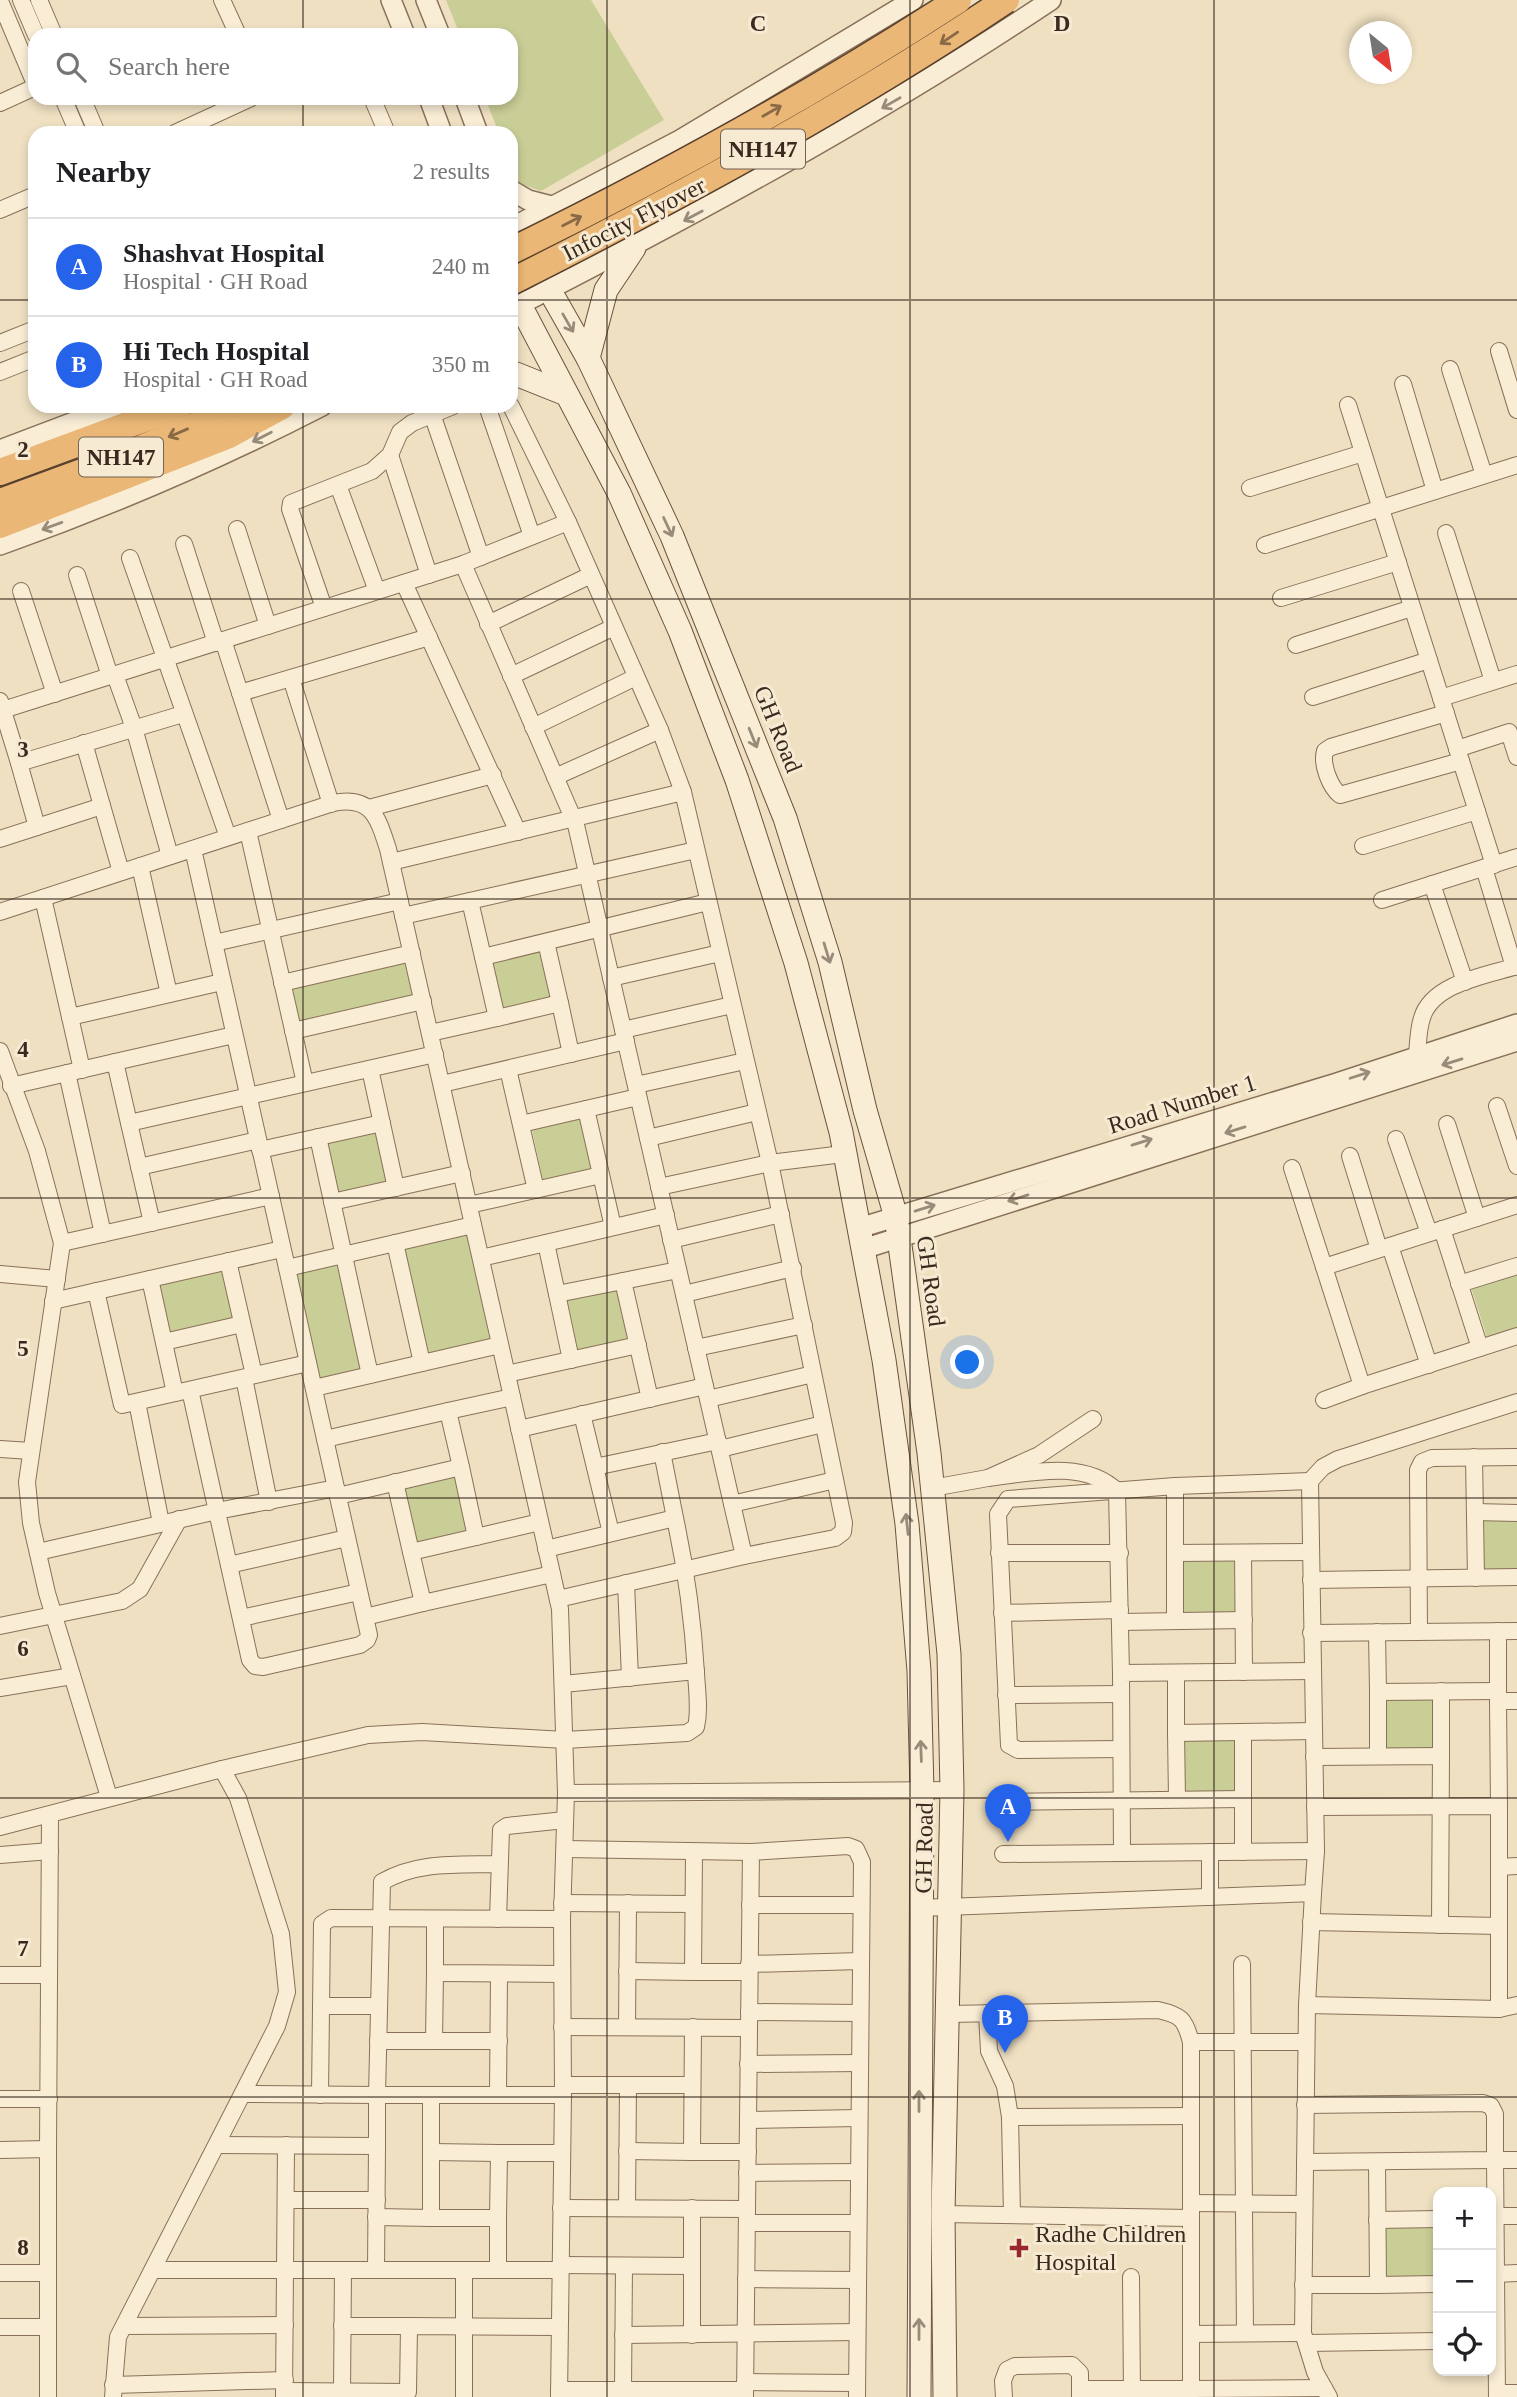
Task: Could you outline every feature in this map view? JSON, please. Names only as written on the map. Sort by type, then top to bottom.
[{"type":"highway","name":"Infocity Flyover","points":[[518,231],[653,179],[890,44],[958,0]]},
{"type":"highway","name":"Infocity Flyover","points":[[518,293],[930,51],[1006,0]]},
{"type":"highway","name":"NH147","points":[[0,472],[160,413]]},
{"type":"highway","name":"NH147","points":[[0,502],[104,464],[224,413]]},
{"type":"highway","points":[[0,525],[227,436],[269,413]]},
{"type":"main road","name":"GH Road","points":[[518,239],[588,358],[672,536],[785,818],[830,962],[865,1110],[897,1227],[932,1488],[949,1654],[952,1790],[943,2214],[945,2397]]},
{"type":"main road","points":[[588,358],[606,290],[634,248]]},
{"type":"main road","name":"GH Road","points":[[518,305],[619,494],[674,618],[737,780],[796,963],[841,1132],[884,1360],[907,1524],[919,1671],[922,1791],[919,1908],[919,2397]]},
{"type":"main road","points":[[518,375],[566,394]]},
{"type":"street","points":[[21,0],[33,28]]},
{"type":"street","points":[[39,0],[51,28]]},
{"type":"street","points":[[222,0],[235,28]]},
{"type":"street","points":[[391,0],[399,28]]},
{"type":"street","points":[[426,0],[437,28]]},
{"type":"street","points":[[518,230],[555,207],[709,124],[913,0]]},
{"type":"street","points":[[518,295],[550,291],[752,184],[956,64],[1051,0]]},
{"type":"street","points":[[1,1],[28,68]]},
{"type":"street","points":[[0,103],[28,89]]},
{"type":"street","points":[[65,105],[75,126]]},
{"type":"street","points":[[85,105],[94,126]]},
{"type":"street","points":[[190,126],[236,105]]},
{"type":"street","points":[[375,105],[384,126]]},
{"type":"street","points":[[432,105],[439,126]]},
{"type":"street","points":[[468,105],[475,126]]},
{"type":"street","points":[[518,194],[528,200],[555,207]]},
{"type":"street","points":[[0,210],[28,198]]},
{"type":"street","points":[[0,343],[28,332]]},
{"type":"street","points":[[1499,351],[1517,410]]},
{"type":"street","points":[[0,372],[28,361]]},
{"type":"street","points":[[1450,369],[1483,475]]},
{"type":"street","points":[[1403,384],[1435,491]]},
{"type":"street","points":[[1348,405],[1477,811],[1516,967],[1465,982],[1445,992],[1425,1009],[1417,1056]]},
{"type":"street","points":[[0,450],[98,413]]},
{"type":"street","points":[[0,544],[61,523],[255,441],[309,413]]},
{"type":"street","points":[[489,413],[532,536]]},
{"type":"street","points":[[514,413],[568,522],[660,730],[683,792],[770,1163],[844,1523],[843,1532],[835,1538],[558,1599]]},
{"type":"street","points":[[324,608],[290,506],[298,498],[372,471],[390,455],[400,432],[432,414],[481,557]]},
{"type":"street","points":[[1250,488],[1363,453]]},
{"type":"street","points":[[390,455],[429,575]]},
{"type":"street","points":[[1265,545],[1517,465]]},
{"type":"street","points":[[338,485],[377,591]]},
{"type":"street","points":[[37,827],[1,708],[55,694],[463,564],[568,522]]},
{"type":"street","points":[[237,529],[268,626]]},
{"type":"street","points":[[1447,533],[1493,681]]},
{"type":"street","points":[[184,544],[240,693],[281,820]]},
{"type":"street","points":[[130,558],[163,659],[228,837]]},
{"type":"street","points":[[1281,598],[1398,562]]},
{"type":"street","points":[[463,564],[573,819],[744,1556]]},
{"type":"street","points":[[77,575],[134,728],[170,856]]},
{"type":"street","points":[[488,624],[591,575]]},
{"type":"street","points":[[404,583],[518,832]]},
{"type":"street","points":[[21,591],[55,694]]},
{"type":"street","points":[[1296,645],[1412,608]]},
{"type":"street","points":[[511,676],[614,628]]},
{"type":"street","points":[[240,693],[429,637]]},
{"type":"street","points":[[1312,697],[1429,660]]},
{"type":"street","points":[[1517,674],[1493,681],[1443,706],[1331,747],[1325,751],[1324,762],[1332,786],[1340,795],[1459,755],[1513,730],[1517,757]]},
{"type":"street","points":[[533,727],[636,677]]},
{"type":"street","points":[[290,678],[331,804]]},
{"type":"street","points":[[19,763],[183,714]]},
{"type":"street","points":[[555,777],[660,730]]},
{"type":"street","points":[[84,744],[121,872]]},
{"type":"street","points":[[369,808],[493,775]]},
{"type":"street","points":[[391,862],[683,792]]},
{"type":"street","points":[[2,905],[43,898],[331,804],[350,800],[369,808],[378,819],[402,909],[558,1599],[566,1793],[561,1974],[563,2090],[559,2393],[857,2390],[862,1862],[856,1849],[848,1846],[751,1853],[565,1849]]},
{"type":"street","points":[[0,839],[102,806]]},
{"type":"street","points":[[1363,846],[1477,811]]},
{"type":"street","points":[[248,831],[305,1083]]},
{"type":"street","points":[[149,1279],[164,1342],[182,1392],[217,1511],[250,1660],[255,1666],[262,1667],[360,1645],[369,1635],[193,849]]},
{"type":"street","points":[[214,943],[271,930],[470,901],[696,850]]},
{"type":"street","points":[[1382,900],[1517,857]]},
{"type":"street","points":[[140,866],[169,994]]},
{"type":"street","points":[[1432,884],[1465,982]]},
{"type":"street","points":[[43,898],[70,1017],[74,1072],[103,1234]]},
{"type":"street","points":[[470,901],[497,1018]]},
{"type":"street","points":[[483,957],[708,902]]},
{"type":"street","points":[[546,942],[571,1054]]},
{"type":"street","points":[[282,983],[412,953]]},
{"type":"street","points":[[611,978],[720,953]]},
{"type":"street","points":[[70,1017],[222,982]]},
{"type":"street","points":[[293,1031],[423,1002]]},
{"type":"street","points":[[430,1033],[560,1003]]},
{"type":"street","points":[[442,1084],[571,1054],[624,1035],[732,1005]]},
{"type":"street","name":"Road Number 1","points":[[861,1239],[1517,1024]]},
{"type":"street","points":[[11,1086],[234,1035]]},
{"type":"street","name":"Road Number 1","points":[[897,1227],[1517,1041]]},
{"type":"street","points":[[0,1051],[37,1151],[62,1244],[27,1482],[38,1552],[54,1615],[109,1797]]},
{"type":"street","points":[[129,1123],[435,1054]]},
{"type":"street","points":[[521,1124],[586,1109],[637,1091],[745,1060]]},
{"type":"street","points":[[115,1062],[152,1223]]},
{"type":"street","points":[[370,1069],[396,1188]]},
{"type":"street","points":[[508,1069],[536,1190]]},
{"type":"street","points":[[1497,1106],[1517,1166]]},
{"type":"street","points":[[586,1109],[613,1227]]},
{"type":"street","points":[[648,1138],[757,1112]]},
{"type":"street","points":[[139,1167],[318,1137],[382,1123]]},
{"type":"street","points":[[1447,1124],[1477,1218]]},
{"type":"street","points":[[318,1137],[370,1375]]},
{"type":"street","points":[[1396,1139],[1459,1284],[1480,1348]]},
{"type":"street","points":[[659,1187],[770,1163],[844,1154]]},
{"type":"street","points":[[1350,1156],[1429,1364]]},
{"type":"street","points":[[1292,1168],[1362,1386]]},
{"type":"street","points":[[332,1202],[462,1173]]},
{"type":"street","points":[[469,1205],[601,1175]]},
{"type":"street","points":[[62,1244],[271,1196]]},
{"type":"street","points":[[1324,1267],[1517,1205]]},
{"type":"street","points":[[671,1240],[780,1213]]},
{"type":"street","points":[[481,1258],[666,1215]]},
{"type":"street","points":[[287,1268],[474,1225]]},
{"type":"street","points":[[395,1243],[422,1363]]},
{"type":"street","points":[[546,1243],[571,1360]]},
{"type":"street","points":[[53,1301],[282,1249]]},
{"type":"street","points":[[228,1261],[242,1324],[269,1502]]},
{"type":"street","points":[[1459,1284],[1517,1266]]},
{"type":"street","points":[[684,1294],[793,1268]]},
{"type":"street","points":[[556,1294],[678,1270]]},
{"type":"street","points":[[0,1274],[57,1279]]},
{"type":"street","points":[[623,1281],[650,1399]]},
{"type":"street","points":[[96,1292],[121,1405],[308,1363]]},
{"type":"street","points":[[164,1342],[242,1324]]},
{"type":"street","points":[[696,1348],[804,1325]]},
{"type":"street","points":[[1324,1400],[1517,1336]]},
{"type":"street","points":[[314,1388],[500,1345]]},
{"type":"street","points":[[507,1374],[638,1345]]},
{"type":"street","points":[[519,1429],[650,1399],[706,1393],[813,1374]]},
{"type":"street","points":[[325,1440],[512,1397]]},
{"type":"street","points":[[137,1402],[161,1523]]},
{"type":"street","points":[[1004,2397],[1003,2381],[1007,2370],[1015,2366],[1072,2365],[1080,2373],[1080,2393],[1326,2393],[1305,2338],[1303,2285],[1307,2005],[1316,1851],[1310,1481],[1323,1467],[1338,1459],[1517,1402]]},
{"type":"street","points":[[448,1411],[476,1537]]},
{"type":"street","points":[[582,1414],[611,1533]]},
{"type":"street","points":[[988,1478],[1039,1455],[1093,1419]]},
{"type":"street","points":[[595,1467],[662,1452],[719,1445],[823,1424]]},
{"type":"street","points":[[0,1449],[31,1451]]},
{"type":"street","points":[[0,1827],[109,1797],[368,1735],[422,1732],[565,1740],[687,1733],[696,1727],[699,1715],[696,1671],[686,1570],[662,1452]]},
{"type":"street","points":[[1475,1457],[1476,1578]]},
{"type":"street","points":[[1419,1632],[1418,1470],[1422,1462],[1432,1458],[1517,1457]]},
{"type":"street","points":[[38,1552],[217,1511],[395,1482],[461,1467]]},
{"type":"street","points":[[932,1488],[988,1478],[1079,1472],[1105,1479],[1117,1491],[1120,1553],[1122,1853]]},
{"type":"street","points":[[732,1504],[835,1480]]},
{"type":"street","points":[[1121,1749],[1012,1748],[1008,1737],[998,1514],[1008,1499],[1175,1486],[1310,1481]]},
{"type":"street","points":[[395,1482],[422,1603]]},
{"type":"street","points":[[1175,1486],[1175,1621]]},
{"type":"street","points":[[1475,1512],[1517,1513]]},
{"type":"street","points":[[547,1549],[675,1518]]},
{"type":"street","points":[[0,1626],[122,1601],[133,1595],[179,1519]]},
{"type":"street","points":[[411,1552],[540,1522]]},
{"type":"street","points":[[229,1565],[347,1538]]},
{"type":"street","points":[[1243,1552],[1244,1672]]},
{"type":"street","points":[[1175,1553],[1311,1552]]},
{"type":"street","points":[[999,1553],[1120,1553]]},
{"type":"street","points":[[365,1616],[552,1574]]},
{"type":"street","points":[[1311,1580],[1517,1577]]},
{"type":"street","points":[[626,1583],[630,1678]]},
{"type":"street","points":[[241,1618],[359,1591]]},
{"type":"street","points":[[1002,1613],[1120,1616],[1175,1621],[1244,1620]]},
{"type":"street","points":[[1498,1631],[1499,2009]]},
{"type":"street","points":[[1311,1633],[1517,1631]]},
{"type":"street","points":[[1377,1632],[1378,1756]]},
{"type":"street","points":[[563,1684],[696,1671]]},
{"type":"street","points":[[1121,1673],[1312,1671]]},
{"type":"street","points":[[1176,1673],[1177,1800]]},
{"type":"street","points":[[0,1688],[72,1676]]},
{"type":"street","points":[[1440,1925],[1441,1691]]},
{"type":"street","points":[[1378,1692],[1441,1691],[1498,1696],[1517,1701]]},
{"type":"street","points":[[1006,1695],[1121,1694]]},
{"type":"street","points":[[1176,1733],[1314,1731]]},
{"type":"street","points":[[1242,1732],[1244,1852]]},
{"type":"street","points":[[1314,1757],[1441,1756]]},
{"type":"street","points":[[222,1769],[238,1798],[281,1934],[286,1992],[277,2026],[244,2094],[118,2337],[113,2391],[285,2390],[408,2394],[409,2326]]},
{"type":"street","points":[[566,1793],[952,1790]]},
{"type":"street","points":[[1000,1802],[1243,1798]]},
{"type":"street","points":[[1315,1807],[1499,1806]]},
{"type":"street","points":[[48,2397],[50,1815]]},
{"type":"street","points":[[498,1919],[501,1830],[507,1826],[565,1820]]},
{"type":"street","points":[[0,1855],[50,1851]]},
{"type":"street","points":[[1003,1854],[1316,1851]]},
{"type":"street","points":[[1210,1852],[1210,1897]]},
{"type":"street","points":[[693,1972],[694,1853]]},
{"type":"street","points":[[745,2390],[751,1853]]},
{"type":"street","points":[[376,2270],[379,1919],[382,1882],[402,1870],[430,1866],[499,1864]]},
{"type":"street","points":[[1499,1867],[1517,1866]]},
{"type":"street","points":[[919,1908],[1313,1893]]},
{"type":"street","points":[[320,2095],[322,1924],[331,1919],[498,1919],[628,1903],[693,1904]]},
{"type":"street","points":[[627,2027],[628,1903]]},
{"type":"street","points":[[750,1905],[861,1905]]},
{"type":"street","points":[[434,2041],[435,1919]]},
{"type":"street","points":[[1311,1922],[1499,1926]]},
{"type":"street","points":[[627,1971],[693,1972],[861,1961]]},
{"type":"street","points":[[1242,1964],[1245,2333]]},
{"type":"street","points":[[435,1973],[561,1974]]},
{"type":"street","points":[[498,2095],[499,1974]]},
{"type":"street","points":[[0,1975],[49,1975]]},
{"type":"street","points":[[1307,2005],[1499,2009],[1517,2005]]},
{"type":"street","points":[[321,2006],[378,2006]]},
{"type":"street","points":[[947,2014],[1158,2010],[1180,2015],[1186,2023],[1191,2042],[1191,2393]]},
{"type":"street","points":[[562,2026],[693,2027],[749,2020],[860,2013]]},
{"type":"street","points":[[987,2013],[989,2051],[1005,2086],[1010,2117],[1012,2215]]},
{"type":"street","points":[[692,2152],[693,2027]]},
{"type":"street","points":[[378,2041],[499,2041]]},
{"type":"street","points":[[1191,2042],[1306,2042]]},
{"type":"street","points":[[748,2064],[860,2063]]},
{"type":"street","points":[[244,2094],[498,2095],[628,2085],[692,2085]]},
{"type":"street","points":[[627,2208],[628,2085]]},
{"type":"street","points":[[431,2095],[431,2217]]},
{"type":"street","points":[[0,2099],[49,2099]]},
{"type":"street","points":[[1305,2105],[1483,2103],[1491,2106],[1495,2114],[1495,2187]]},
{"type":"street","points":[[1010,2117],[1191,2116]]},
{"type":"street","points":[[748,2120],[859,2118]]},
{"type":"street","points":[[218,2145],[377,2146]]},
{"type":"street","points":[[285,2390],[286,2146]]},
{"type":"street","points":[[0,2150],[48,2150]]},
{"type":"street","points":[[627,2151],[747,2152]]},
{"type":"street","points":[[431,2152],[562,2153]]},
{"type":"street","points":[[498,2270],[499,2153]]},
{"type":"street","points":[[1305,2162],[1517,2160]]},
{"type":"street","points":[[1377,2162],[1378,2285]]},
{"type":"street","points":[[747,2173],[859,2172]]},
{"type":"street","points":[[286,2200],[377,2200]]},
{"type":"street","points":[[943,2214],[1191,2211],[1245,2204],[1304,2204]]},
{"type":"street","points":[[561,2208],[692,2208],[747,2216],[858,2223]]},
{"type":"street","points":[[692,2208],[692,2335]]},
{"type":"street","points":[[1496,2218],[1517,2216]]},
{"type":"street","points":[[376,2217],[498,2218]]},
{"type":"street","points":[[1377,2220],[1433,2219]]},
{"type":"street","points":[[624,2266],[623,2335],[630,2392]]},
{"type":"street","points":[[153,2270],[498,2270],[692,2266]]},
{"type":"street","points":[[342,2392],[343,2270]]},
{"type":"street","points":[[464,2270],[464,2397]]},
{"type":"street","points":[[0,2273],[48,2273]]},
{"type":"street","points":[[1496,2274],[1517,2273]]},
{"type":"street","points":[[1131,2277],[1132,2393]]},
{"type":"street","points":[[746,2279],[858,2280]]},
{"type":"street","points":[[1303,2285],[1433,2284]]},
{"type":"street","points":[[124,2326],[285,2325]]},
{"type":"street","points":[[342,2326],[559,2327]]},
{"type":"street","points":[[0,2327],[48,2327]]},
{"type":"street","points":[[623,2335],[858,2332]]},
{"type":"street","points":[[1191,2334],[1245,2333],[1305,2338],[1433,2341]]},
{"type":"street","points":[[1496,2376],[1497,2395],[1517,2393]]},
{"type":"green space","points":[[446,0],[591,0],[664,120],[541,191],[518,183],[518,126],[496,126],[488,105],[518,105],[518,28],[457,28]]},
{"type":"green space","points":[[542,948],[553,999],[501,1010],[490,959]]},
{"type":"green space","points":[[405,959],[414,998],[298,1025],[289,987]]},
{"type":"green space","points":[[584,1118],[595,1169],[543,1181],[532,1129]]},
{"type":"green space","points":[[377,1131],[388,1182],[337,1193],[326,1141]]},
{"type":"green space","points":[[468,1234],[490,1341],[424,1355],[402,1249]]},
{"type":"green space","points":[[340,1263],[362,1370],[317,1380],[295,1272]]},
{"type":"green space","points":[[223,1267],[234,1318],[168,1333],[157,1282]]},
{"type":"green space","points":[[1517,1273],[1517,1328],[1487,1337],[1471,1287]]},
{"type":"green space","points":[[617,1288],[628,1339],[577,1350],[566,1298]]},
{"type":"green space","points":[[457,1475],[469,1531],[413,1543],[401,1487]]},
{"type":"green space","points":[[1480,1518],[1517,1518],[1517,1571],[1481,1571]]},
{"type":"green space","points":[[1234,1561],[1235,1613],[1182,1614],[1182,1562]]},
{"type":"green space","points":[[1435,1696],[1436,1749],[1383,1750],[1383,1697]]},
{"type":"green space","points":[[1234,1739],[1235,1792],[1182,1793],[1182,1740]]},
{"type":"green space","points":[[1433,2225],[1433,2278],[1385,2278],[1384,2226]]},
{"type":"place","name":"Shashvat Hospital","points":[[1008,1842]]},
{"type":"place","name":"Hi Tech Hospital","points":[[1005,2053]]},
{"type":"place","name":"Radhe Children Hospital","points":[[1019,2248]]}]
